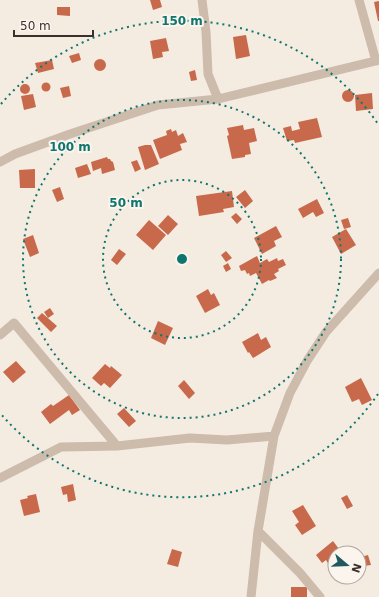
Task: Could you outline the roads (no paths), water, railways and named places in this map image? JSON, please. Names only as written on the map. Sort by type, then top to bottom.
[{"type":"street","points":[[202,0],[206,32],[208,74],[218,99]]},
{"type":"street","points":[[0,162],[15,154],[70,134],[158,105],[218,99],[378,60],[360,0]]},
{"type":"street","points":[[250,597],[258,531],[274,436],[290,392],[307,361],[326,332],[379,273]]},
{"type":"street","points":[[0,335],[14,323],[117,446]]},
{"type":"street","points":[[0,478],[61,447],[117,446],[190,438],[227,440],[274,436]]},
{"type":"street","points":[[258,531],[300,573],[320,597]]}]
